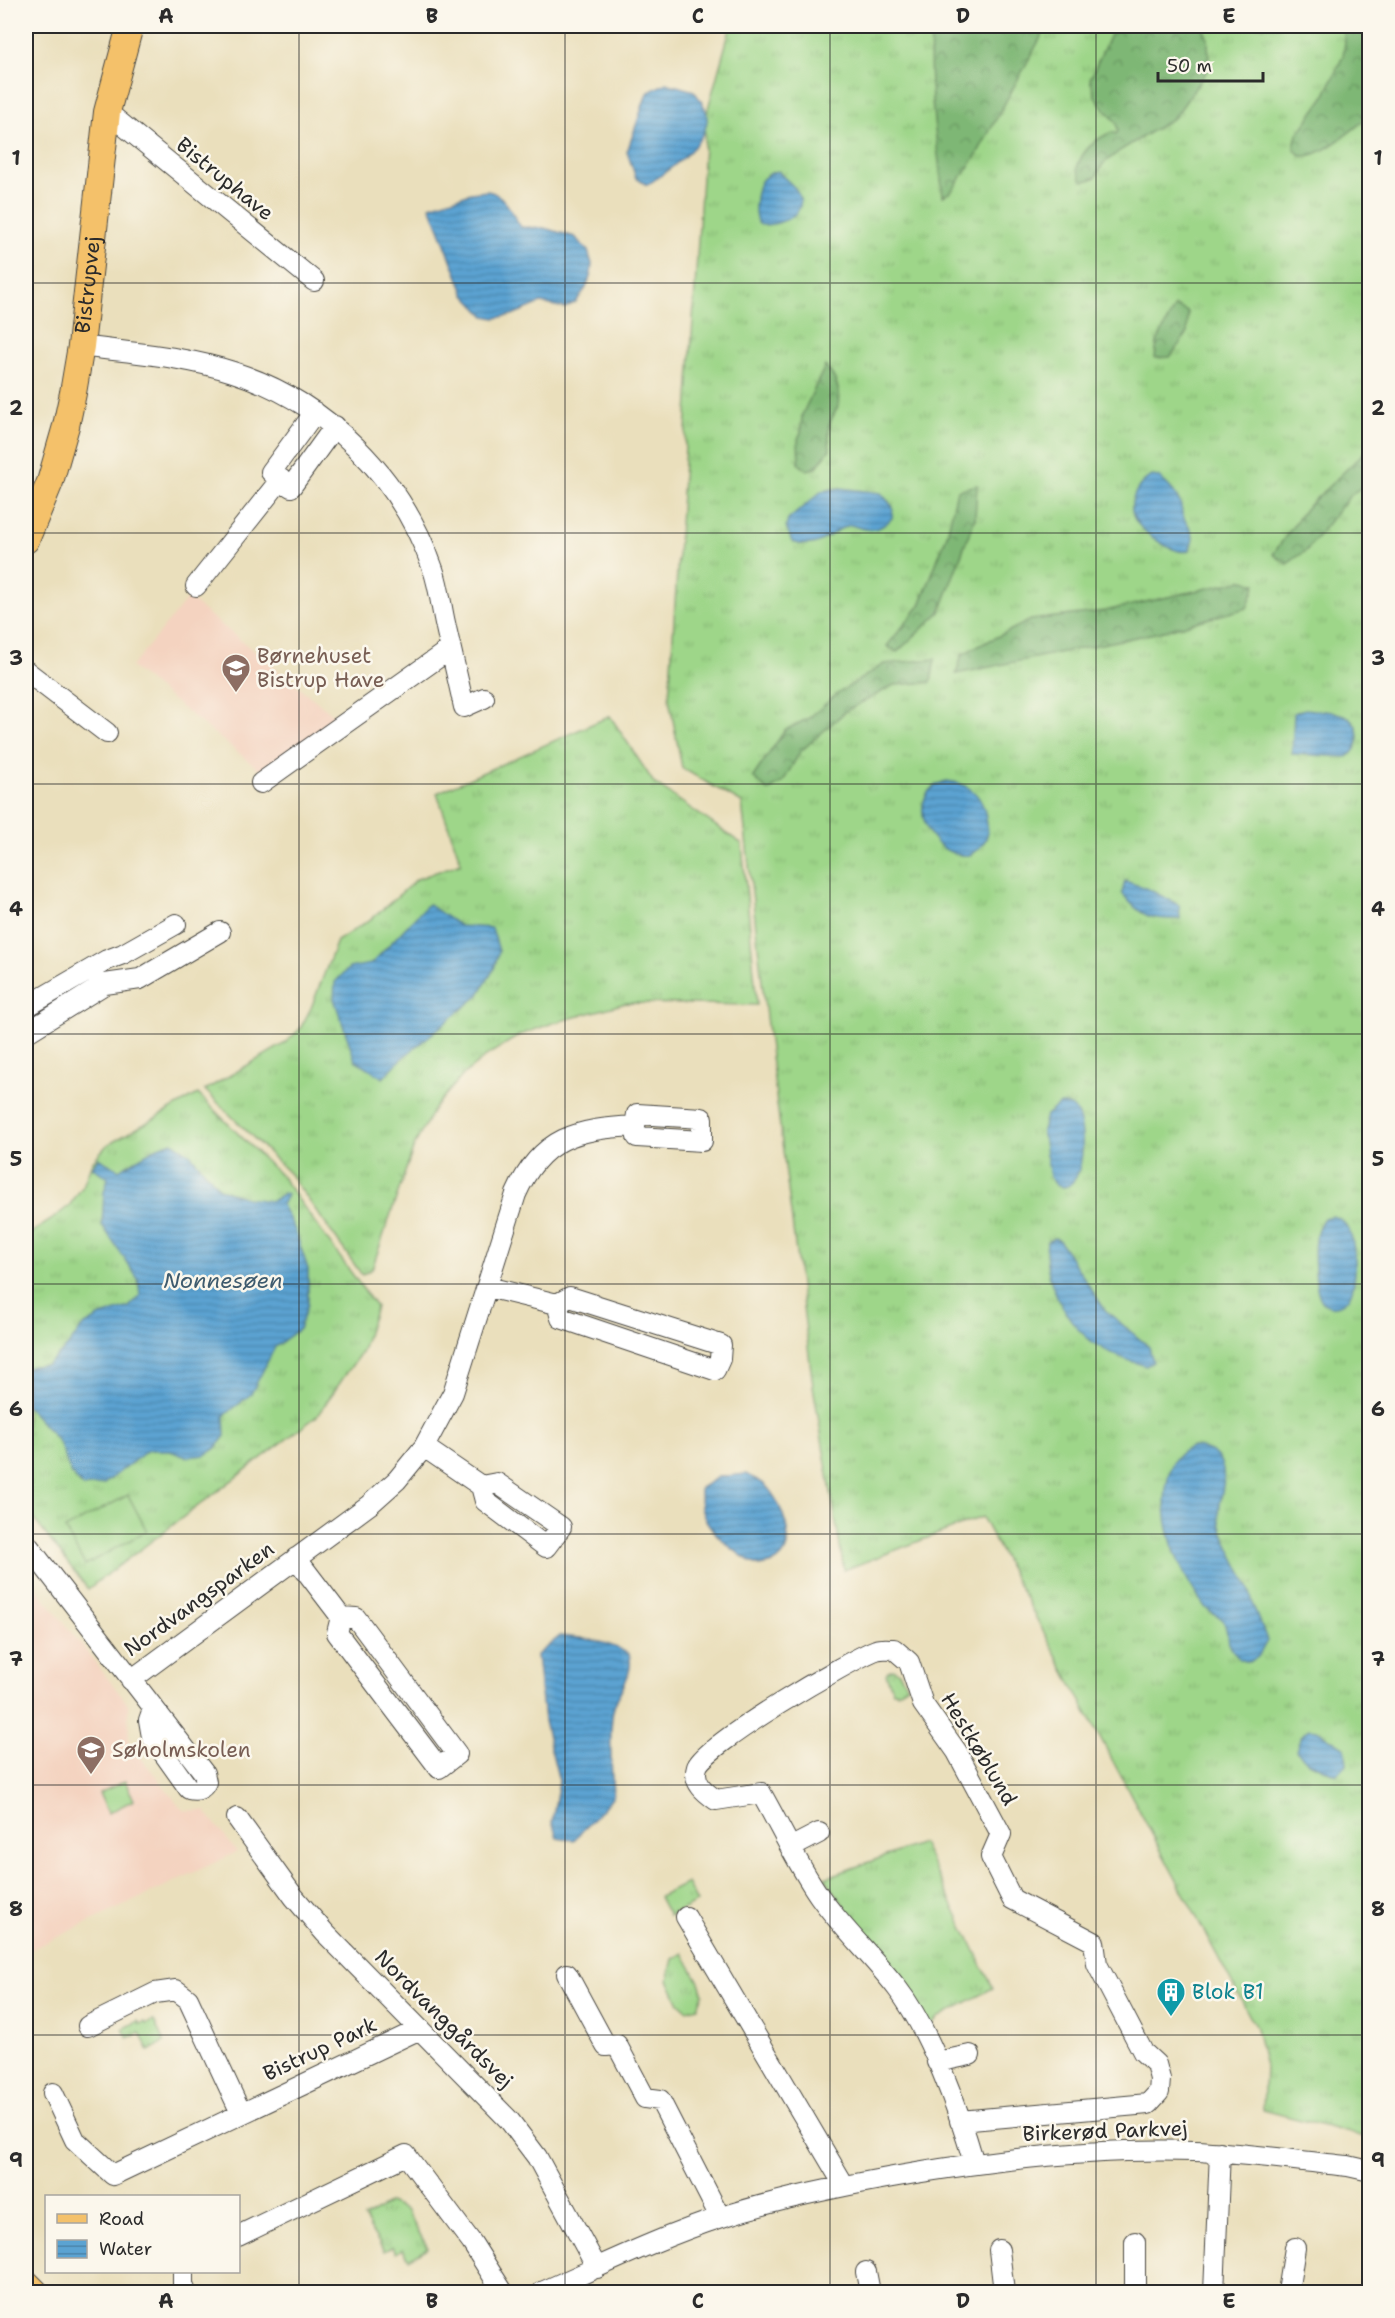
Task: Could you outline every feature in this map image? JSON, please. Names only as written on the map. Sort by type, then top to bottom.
[{"type":"main road","name":"Bistrupvej","points":[[26,540],[48,486],[66,426],[81,346],[107,112],[130,26]]},
{"type":"main road","points":[[26,2283],[34,2292]]},
{"type":"street","name":"Bistruphave","points":[[107,112],[314,281]]},
{"type":"street","points":[[81,346],[182,360],[233,372],[271,387],[335,426],[386,481],[414,522],[434,571],[465,707],[484,698]]},
{"type":"street","points":[[315,412],[271,472],[291,487],[335,426]]},
{"type":"street","points":[[196,586],[281,479]]},
{"type":"street","points":[[261,783],[450,649]]},
{"type":"street","points":[[26,671],[107,733]]},
{"type":"street","points":[[26,1007],[107,960],[123,954],[176,924]]},
{"type":"street","points":[[26,1033],[105,984],[140,979],[220,932]]},
{"type":"street","name":"Nordvangsparken","points":[[131,1680],[369,1505],[397,1479],[424,1447],[453,1393],[516,1194],[525,1173],[541,1155],[565,1138],[596,1128],[635,1126]]},
{"type":"street","points":[[487,1287],[557,1304],[570,1297],[721,1345],[720,1359],[715,1370],[561,1318],[557,1304]]},
{"type":"street","points":[[424,1447],[481,1486]]},
{"type":"street","points":[[26,1543],[153,1709]]},
{"type":"street","name":"Nordvangsparken","points":[[296,1558],[341,1617],[356,1618],[457,1754],[439,1768],[337,1633],[341,1617]]},
{"type":"street","name":"Hestkøblund","points":[[960,2121],[1148,2104],[1159,2092],[1161,2079],[1156,2064],[1143,2052],[1097,1964],[1094,1942],[1012,1899],[991,1857],[1001,1833],[957,1752],[923,1704],[909,1662],[894,1649],[878,1649],[812,1685],[729,1736],[707,1754],[697,1767],[697,1779],[703,1791],[716,1800],[761,1793],[825,1904],[897,1989],[918,2021],[937,2062],[974,2163]]},
{"type":"street","name":"Nordvanggårdsvej","points":[[237,1818],[294,1897],[325,1933],[509,2120],[537,2157],[597,2268]]},
{"type":"street","points":[[792,1847],[819,1833]]},
{"type":"street","points":[[686,1917],[844,2185]]},
{"type":"street","points":[[567,1974],[606,2046],[617,2045],[645,2097],[660,2100],[720,2217]]},
{"type":"street","points":[[88,2026],[155,1993],[176,1990],[188,1999],[241,2113]]},
{"type":"street","name":"Bistrup Park","points":[[53,2093],[75,2140],[112,2175],[420,2029]]},
{"type":"street","points":[[937,2062],[970,2055]]},
{"type":"street","points":[[1214,2292],[1220,2152]]},
{"type":"street","name":"Birkerød Parkvej","points":[[542,2292],[720,2217],[844,2185],[974,2163],[1068,2154],[1220,2152],[1348,2166],[1370,2171]]},
{"type":"street","points":[[240,2235],[406,2155],[472,2243],[503,2292]]},
{"type":"street","points":[[1135,2242],[1135,2292]]},
{"type":"street","points":[[1288,2292],[1295,2248]]},
{"type":"street","points":[[999,2250],[1004,2292]]},
{"type":"street","points":[[866,2272],[870,2292]]},
{"type":"street","points":[[183,2273],[183,2285],[186,2292]]},
{"type":"shaded area","name":"Børnehuset Bistrup Have","points":[[188,598],[341,721],[265,774],[131,667]]},
{"type":"shaded area","name":"Søholmskolen","points":[[26,1575],[128,1704],[129,1743],[183,1810],[205,1811],[237,1852],[26,1952]]},
{"type":"green space","points":[[731,26],[1369,26],[1369,2138],[1263,2110],[1265,2066],[1256,2028],[982,1517],[844,1570],[813,1386],[766,1017],[742,803],[682,768],[669,699],[705,130],[707,112]]},
{"type":"green space","points":[[932,26],[1047,26],[976,156],[951,192],[943,196],[931,90]]},
{"type":"green space","points":[[1114,26],[1202,26],[1208,39],[1209,68],[1175,117],[1121,150],[1103,164],[1096,177],[1082,181],[1077,168],[1086,151],[1100,138],[1112,132],[1116,134],[1118,131],[1116,122],[1096,99],[1090,79]]},
{"type":"green space","points":[[1343,26],[1369,26],[1369,117],[1327,148],[1301,156],[1295,150],[1294,145],[1297,135],[1324,97],[1343,56],[1345,42]]},
{"type":"green space","points":[[1175,306],[1188,312],[1187,334],[1170,357],[1155,358],[1157,342]]},
{"type":"green space","points":[[825,366],[837,384],[838,406],[829,427],[830,449],[816,468],[807,470],[799,464],[798,439],[801,432],[802,415]]},
{"type":"green space","points":[[1369,448],[1369,481],[1349,497],[1307,550],[1287,564],[1273,554],[1305,509]]},
{"type":"green space","points":[[977,485],[975,518],[940,612],[897,652],[887,646],[920,605],[947,535],[957,490]]},
{"type":"green space","points":[[1244,580],[1256,584],[1247,608],[1160,632],[956,674],[962,654],[1031,620],[1105,611]]},
{"type":"green space","points":[[935,659],[931,682],[894,685],[846,711],[800,752],[783,782],[768,791],[753,777],[785,730],[809,718],[837,694],[884,664]]},
{"type":"green space","points":[[610,716],[654,783],[742,844],[757,1005],[626,1003],[553,1023],[520,1035],[489,1054],[464,1074],[435,1107],[414,1146],[372,1269],[362,1275],[290,1174],[205,1090],[284,1044],[300,1029],[311,1008],[337,941],[374,917],[417,879],[461,863],[437,793]]},
{"type":"green space","points":[[198,1094],[282,1177],[376,1307],[362,1351],[317,1416],[88,1589],[26,1509],[26,1236],[69,1206],[83,1186],[92,1162],[107,1145]]},
{"type":"green space","points":[[128,1495],[147,1531],[85,1565],[65,1529]]},
{"type":"green space","points":[[894,1669],[908,1686],[897,1693],[893,1692],[886,1674]]},
{"type":"green space","points":[[125,1781],[134,1800],[108,1813],[99,1793]]},
{"type":"green space","points":[[922,1843],[993,1988],[937,2018],[928,2029],[825,1878]]},
{"type":"green space","points":[[687,1883],[697,1902],[669,1916],[659,1897]]},
{"type":"green space","points":[[683,1953],[703,1994],[698,2007],[687,2010],[679,2003],[668,1980],[673,1959]]},
{"type":"green space","points":[[138,2021],[140,2024],[145,2022],[146,2024],[154,2021],[164,2042],[149,2051],[140,2033],[128,2038],[123,2029]]},
{"type":"green space","points":[[389,2203],[406,2210],[428,2248],[409,2259],[403,2249],[396,2253],[392,2247],[384,2251],[364,2218]]},
{"type":"water","points":[[666,83],[694,91],[705,108],[707,122],[697,143],[687,154],[647,185],[636,178],[627,152],[647,93]]},
{"type":"water","points":[[778,171],[797,191],[800,201],[799,209],[794,215],[778,223],[759,224],[755,212],[758,188],[765,176]]},
{"type":"water","points":[[487,191],[503,200],[521,227],[544,228],[575,237],[588,251],[592,264],[591,274],[586,288],[576,302],[565,308],[541,303],[512,315],[495,318],[485,316],[465,295],[430,206],[471,193]]},
{"type":"water","points":[[1152,476],[1159,477],[1171,488],[1181,505],[1182,514],[1193,536],[1188,551],[1174,549],[1156,540],[1141,528],[1133,515],[1133,498],[1139,487]]},
{"type":"water","points":[[840,488],[881,493],[893,507],[892,518],[882,526],[873,529],[851,525],[811,544],[792,542],[786,527],[788,520],[822,491]]},
{"type":"water","points":[[1305,709],[1339,713],[1352,721],[1357,728],[1358,737],[1353,751],[1346,757],[1292,754],[1294,713]]},
{"type":"water","points":[[947,781],[956,782],[971,789],[984,807],[987,836],[981,846],[970,855],[955,854],[942,847],[925,824],[923,810],[925,797],[933,787]]},
{"type":"water","points":[[1125,881],[1148,889],[1179,905],[1180,919],[1153,918],[1141,912],[1122,893]]},
{"type":"water","points":[[428,904],[460,926],[492,928],[499,951],[494,969],[478,996],[400,1060],[383,1078],[355,1060],[334,999],[335,982],[349,968],[371,964]]},
{"type":"water","points":[[1059,1105],[1072,1107],[1081,1126],[1082,1156],[1079,1170],[1074,1181],[1066,1186],[1056,1185],[1050,1177],[1042,1131],[1046,1115]]},
{"type":"water","name":"Nonnesøen","points":[[172,1142],[189,1153],[220,1189],[246,1198],[272,1201],[284,1193],[287,1195],[282,1205],[295,1230],[308,1269],[308,1304],[299,1329],[275,1347],[251,1394],[224,1416],[225,1436],[216,1448],[205,1455],[186,1457],[168,1450],[148,1450],[104,1484],[83,1487],[71,1473],[59,1442],[26,1405],[26,1369],[32,1366],[47,1365],[67,1347],[83,1326],[101,1316],[129,1307],[140,1296],[138,1279],[102,1225],[104,1192],[108,1178],[92,1167],[98,1158],[119,1170],[158,1147]]},
{"type":"water","points":[[1332,1216],[1347,1227],[1354,1248],[1355,1261],[1354,1284],[1351,1293],[1343,1303],[1335,1306],[1322,1301],[1319,1294],[1314,1257],[1320,1224],[1324,1218]]},
{"type":"water","points":[[1054,1238],[1059,1240],[1105,1310],[1149,1347],[1153,1362],[1146,1366],[1113,1354],[1095,1344],[1074,1324],[1058,1298],[1048,1270],[1047,1242]]},
{"type":"water","points":[[1191,1447],[1212,1453],[1219,1459],[1223,1470],[1220,1522],[1246,1581],[1267,1641],[1258,1657],[1249,1662],[1239,1659],[1229,1643],[1223,1621],[1207,1609],[1195,1593],[1179,1562],[1168,1529],[1165,1495],[1169,1472],[1178,1456]]},
{"type":"water","points":[[746,1474],[762,1483],[772,1493],[782,1512],[788,1535],[784,1554],[775,1562],[759,1566],[742,1556],[716,1533],[704,1516],[701,1505],[700,1488],[718,1477]]},
{"type":"water","points":[[560,1636],[604,1643],[629,1654],[630,1661],[628,1674],[612,1716],[613,1797],[574,1840],[557,1837],[552,1822],[559,1781],[544,1721],[537,1655]]},
{"type":"water","points":[[1309,1729],[1317,1730],[1345,1748],[1347,1764],[1336,1775],[1309,1762],[1296,1751],[1300,1738]]},
{"type":"place","name":"Børnehuset Bistrup Have","points":[[236,694]]},
{"type":"place","name":"Søholmskolen","points":[[91,1776]]},
{"type":"place","name":"Blok B1","points":[[1171,2018]]}]
